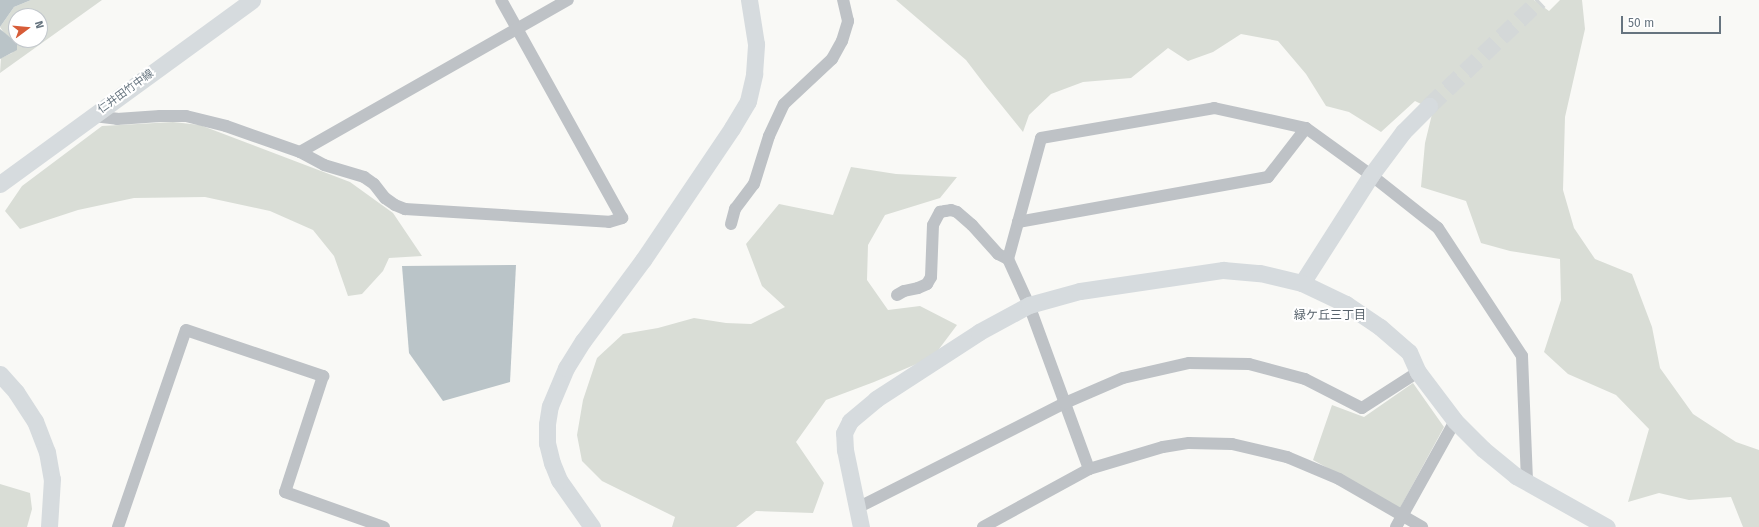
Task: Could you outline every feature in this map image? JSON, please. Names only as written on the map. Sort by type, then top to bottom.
[{"type":"street","name":"仁井田竹中線","points":[[0,184],[252,0]]},
{"type":"street","points":[[94,116],[117,119],[160,116],[195,118],[300,152],[324,165],[364,178],[374,184],[385,198],[395,206],[405,209],[609,222],[622,218],[501,0]]},
{"type":"street","points":[[300,152],[518,30],[568,0]]},
{"type":"street","points":[[592,527],[560,480],[552,462],[547,443],[547,424],[550,406],[566,368],[582,341],[643,260],[732,128],[748,100],[754,74],[756,44],[750,0]]},
{"type":"street","points":[[731,224],[735,209],[754,184],[769,136],[784,104],[832,59],[842,41],[848,21],[843,0]]},
{"type":"street","points":[[1302,283],[1372,175],[1403,132],[1429,106]]},
{"type":"street","points":[[1008,259],[1041,138],[1214,108],[1306,128],[1372,175],[1438,228],[1522,356],[1527,482]]},
{"type":"street","points":[[1018,222],[1268,177],[1306,128]]},
{"type":"street","points":[[897,296],[904,291],[918,288],[927,284],[931,277],[933,225],[940,212],[951,210],[957,212],[972,225],[998,254],[1008,259],[1029,305],[1089,469]]},
{"type":"street","points":[[861,527],[845,450],[844,433],[850,421],[876,399],[979,332],[1029,305],[1080,291],[1223,270],[1260,273],[1302,283],[1346,304],[1380,327],[1409,352],[1418,372],[1456,421],[1483,449],[1516,476],[1607,527]]},
{"type":"street","points":[[118,527],[186,330],[322,376],[285,492],[384,527]]},
{"type":"street","points":[[857,508],[1065,403],[1123,378],[1189,363],[1249,364],[1305,379],[1362,408],[1418,372]]},
{"type":"street","points":[[0,374],[16,392],[35,421],[47,452],[52,479],[49,527]]},
{"type":"street","points":[[1399,522],[1456,421]]},
{"type":"street","points":[[983,527],[1089,469],[1163,447],[1189,443],[1232,444],[1287,457],[1339,480],[1399,522],[1422,527]]},
{"type":"shaded area","points":[[0,0],[31,0],[13,8],[8,8],[8,16],[0,27]]},
{"type":"shaded area","points":[[31,0],[102,0],[48,39],[48,8],[13,8]]},
{"type":"shaded area","points":[[896,0],[1534,0],[1549,11],[1560,0],[1582,0],[1585,29],[1565,117],[1563,190],[1574,228],[1595,259],[1632,274],[1652,327],[1660,368],[1693,414],[1736,442],[1759,450],[1759,527],[1743,527],[1731,497],[1689,500],[1659,493],[1628,502],[1649,429],[1616,395],[1568,374],[1544,352],[1561,300],[1560,259],[1510,251],[1481,243],[1466,201],[1421,187],[1425,143],[1433,110],[1415,101],[1381,132],[1349,112],[1326,106],[1306,74],[1278,41],[1241,34],[1213,52],[1188,61],[1168,48],[1131,78],[1083,82],[1051,94],[1029,115],[1023,132],[966,60]]},
{"type":"shaded area","points":[[8,16],[8,36],[0,27]]},
{"type":"shaded area","points":[[0,29],[8,36],[8,48],[17,48],[17,50],[0,59]]},
{"type":"shaded area","points":[[14,48],[35,48],[0,73],[1,58],[12,53]]},
{"type":"shaded area","points":[[173,122],[200,125],[350,182],[393,213],[422,256],[389,258],[383,271],[362,294],[348,296],[334,256],[313,230],[270,211],[205,197],[134,198],[78,210],[20,229],[5,211],[22,186],[102,126]]},
{"type":"shaded area","points":[[851,167],[896,174],[957,177],[940,198],[885,215],[868,245],[867,280],[888,310],[920,306],[957,325],[933,357],[826,400],[796,442],[824,483],[813,513],[756,511],[736,527],[672,527],[675,517],[602,481],[582,461],[577,435],[583,400],[597,358],[623,334],[658,328],[694,318],[726,323],[751,324],[785,307],[762,286],[746,244],[779,204],[833,215]]},
{"type":"shaded area","points":[[516,265],[510,382],[443,401],[409,353],[402,266]]},
{"type":"shaded area","points":[[1413,383],[1444,427],[1400,508],[1313,460],[1332,405],[1364,417]]},
{"type":"shaded area","points":[[0,484],[30,493],[32,509],[27,527],[0,527]]},
{"type":"tunnel","points":[[1429,106],[1540,0]]},
{"type":"district","name":"緑ケ丘三丁目","points":[[1330,316]]}]
